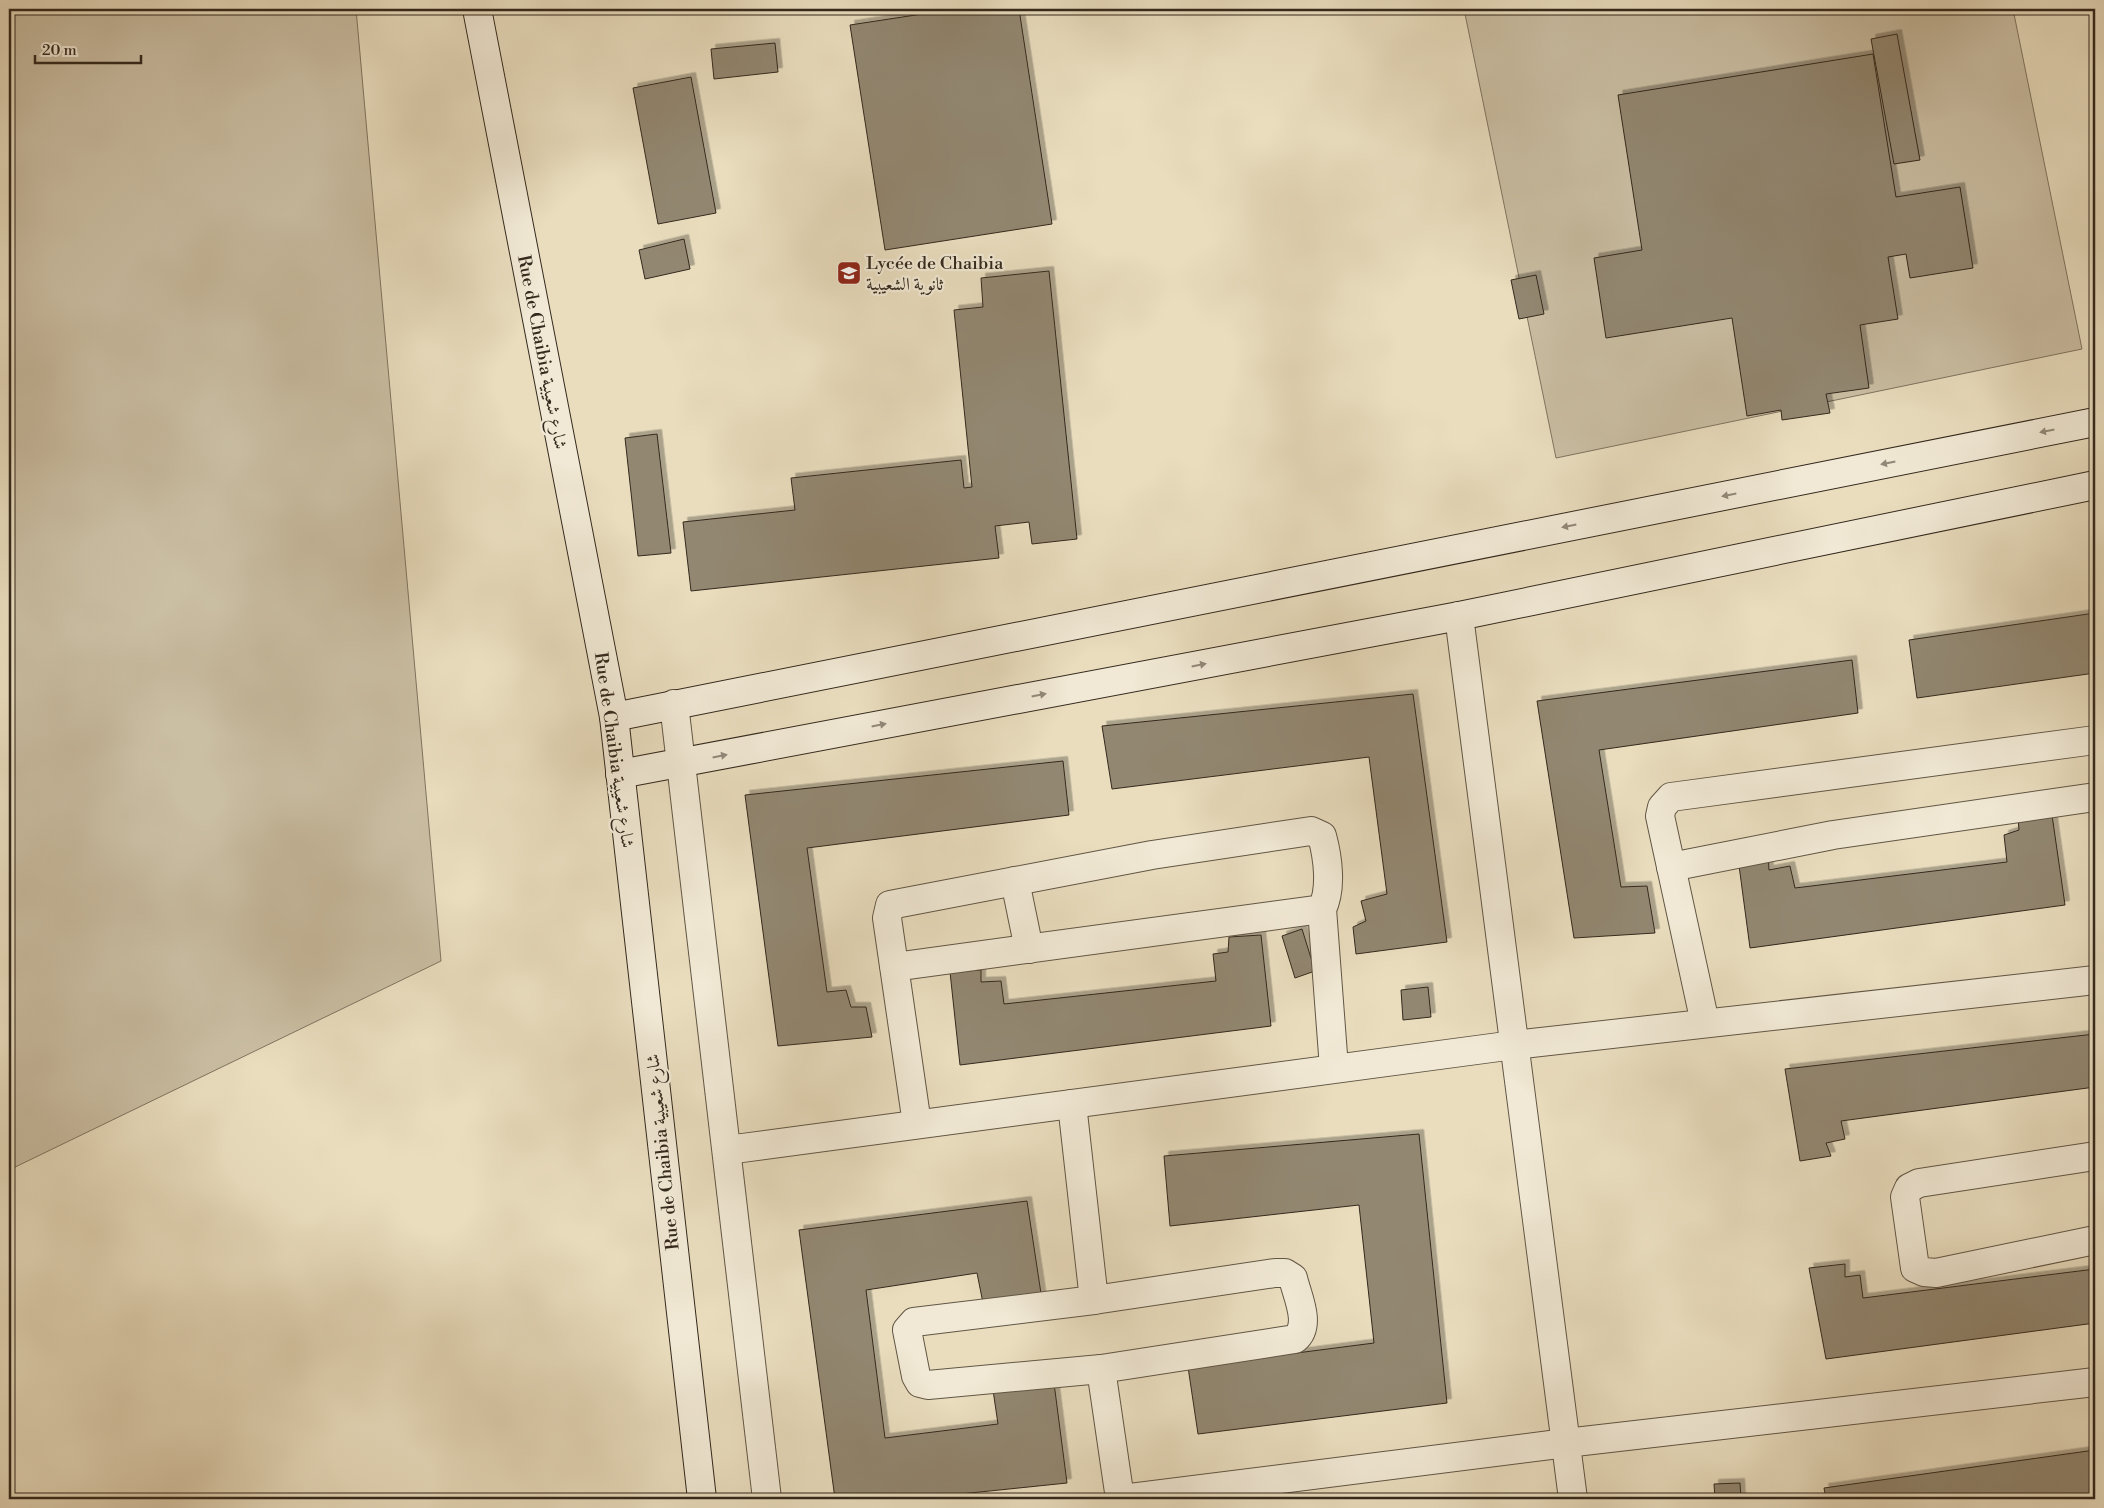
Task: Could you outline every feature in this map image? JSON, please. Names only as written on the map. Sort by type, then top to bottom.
[{"type":"street","name":"Rue de Chaibia شارع شعيبية","points":[[477,9],[614,717],[702,1499]]},
{"type":"street","points":[[614,717],[2095,422]]},
{"type":"street","points":[[620,774],[1459,616],[2095,485]]},
{"type":"street","points":[[1459,616],[1574,1499]]},
{"type":"street","points":[[674,704],[767,1499]]},
{"type":"street","points":[[1705,1024],[1660,816],[1662,807],[1671,797],[2095,740]]},
{"type":"street","points":[[1671,867],[1833,835],[2095,797]]},
{"type":"street","points":[[917,1124],[887,918],[890,905],[1152,855],[1311,831],[1322,836],[1326,848],[1328,897],[1322,910],[1334,1068]]},
{"type":"street","points":[[1014,881],[1029,949]]},
{"type":"street","points":[[894,968],[1322,910]]},
{"type":"street","points":[[727,1150],[1514,1044],[2095,980]]},
{"type":"street","points":[[1072,1104],[1094,1300]]},
{"type":"street","points":[[2095,1156],[1919,1183],[1909,1188],[1905,1198],[1915,1268],[1924,1272],[1936,1273],[2095,1240]]},
{"type":"street","points":[[1275,1272],[1285,1273],[1293,1278],[1304,1325],[1302,1333],[1296,1339],[1101,1369],[928,1385],[920,1383],[916,1376],[907,1330],[914,1322],[1094,1300],[1275,1272]]},
{"type":"street","points":[[1101,1369],[1121,1499],[1566,1443],[2095,1382]]},
{"type":"shaded area","points":[[9,9],[356,9],[441,961],[9,1170]]},
{"type":"shaded area","points":[[1464,9],[2013,9],[2082,349],[1556,458]]},
{"type":"building","points":[[955,9],[1019,9],[1052,224],[885,250],[850,25]]},
{"type":"building","points":[[1897,34],[1920,160],[1894,164],[1871,39]]},
{"type":"building","points":[[775,43],[778,72],[714,79],[711,49]]},
{"type":"building","points":[[1873,54],[1896,197],[1960,187],[1973,268],[1910,278],[1906,254],[1888,257],[1898,319],[1860,325],[1869,388],[1826,394],[1830,413],[1782,420],[1781,410],[1747,416],[1732,318],[1606,338],[1594,258],[1642,250],[1618,95]]},
{"type":"building","points":[[691,77],[716,213],[658,224],[633,88]]},
{"type":"building","points":[[684,239],[690,269],[645,279],[639,250]]},
{"type":"building","points":[[1049,271],[1077,539],[1032,544],[1029,522],[995,526],[999,558],[691,591],[683,522],[795,510],[791,478],[961,460],[964,488],[972,487],[954,310],[983,307],[981,278]]},
{"type":"building","points":[[1536,275],[1544,314],[1519,319],[1511,280]]},
{"type":"building","points":[[657,434],[671,553],[638,556],[625,438]]},
{"type":"building","points":[[2095,613],[2095,673],[1917,698],[1909,640]]},
{"type":"building","points":[[1852,660],[1858,713],[1599,750],[1621,887],[1647,886],[1655,933],[1574,938],[1537,701]]},
{"type":"building","points":[[1413,694],[1447,942],[1356,954],[1353,927],[1366,921],[1361,901],[1387,894],[1369,757],[1112,789],[1102,726]]},
{"type":"building","points":[[1063,761],[1069,815],[807,848],[827,992],[846,990],[851,1007],[866,1007],[872,1037],[778,1046],[745,795]]},
{"type":"building","points":[[2052,815],[2065,905],[1750,948],[1738,858],[1768,854],[1769,870],[1790,866],[1795,888],[2007,862],[2004,835],[2019,830],[2018,818]]},
{"type":"building","points":[[1302,929],[1315,971],[1295,978],[1282,936]]},
{"type":"building","points":[[1261,935],[1271,1026],[960,1065],[950,972],[981,970],[981,982],[1001,981],[1004,1004],[1216,981],[1213,954],[1228,952],[1229,937]]},
{"type":"building","points":[[1428,987],[1431,1017],[1403,1020],[1401,990]]},
{"type":"building","points":[[2095,1034],[2095,1087],[1841,1121],[1845,1139],[1826,1143],[1831,1156],[1800,1161],[1785,1069]]},
{"type":"building","points":[[1419,1134],[1447,1403],[1198,1434],[1188,1367],[1374,1343],[1359,1205],[1170,1226],[1164,1156]]},
{"type":"building","points":[[1027,1201],[1042,1300],[984,1308],[977,1273],[866,1290],[885,1438],[998,1424],[993,1390],[1054,1383],[1067,1483],[912,1499],[835,1499],[799,1230]]},
{"type":"building","points":[[1845,1264],[1845,1277],[1860,1275],[1863,1298],[2095,1269],[2095,1323],[1826,1359],[1809,1268]]},
{"type":"building","points":[[2095,1450],[2095,1499],[1826,1499],[1824,1488]]},
{"type":"building","points":[[1740,1483],[1741,1499],[1715,1499],[1714,1484]]},
{"type":"place","name":"Lycée de Chaibia ثانوية الشعيبية","points":[[849,273]]}]
